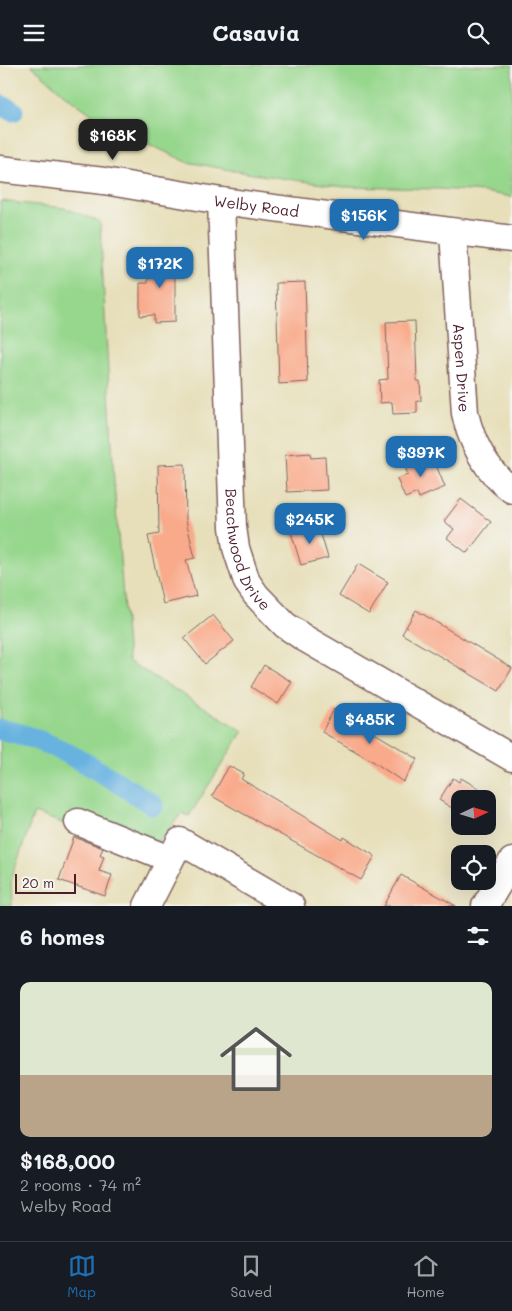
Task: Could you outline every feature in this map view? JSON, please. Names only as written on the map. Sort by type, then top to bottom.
[{"type":"street","name":"Welby Road","points":[[0,169],[104,181],[221,201],[512,239]]},
{"type":"street","name":"Beachwood Drive","points":[[221,201],[233,527],[236,548],[247,582],[268,609],[304,638],[512,758]]},
{"type":"street","name":"Aspen Drive","points":[[453,232],[465,413],[474,441],[485,461],[501,481],[512,490]]},
{"type":"street","points":[[78,822],[175,850],[290,906]]},
{"type":"street","points":[[147,906],[175,850]]},
{"type":"street","points":[[485,906],[512,861]]},
{"type":"green space","points":[[31,65],[512,65],[512,197],[484,192],[439,189],[344,187],[187,162],[104,123],[65,95]]},
{"type":"green space","points":[[0,201],[65,208],[100,222],[114,482],[128,661],[243,731],[189,816],[182,813],[156,844],[76,828],[34,813],[11,880],[12,906],[0,906]]},
{"type":"building","points":[[175,253],[175,322],[154,323],[154,315],[140,316],[140,283],[148,283],[148,254]]},
{"type":"building","points":[[305,282],[308,382],[279,384],[276,283]]},
{"type":"building","points":[[415,321],[417,381],[420,381],[421,401],[417,401],[417,413],[393,414],[392,402],[380,403],[379,380],[388,379],[386,322]]},
{"type":"building","points":[[310,453],[311,458],[325,457],[327,490],[287,492],[285,455]]},
{"type":"building","points":[[431,453],[445,487],[419,498],[417,493],[405,498],[397,479],[408,475],[404,464]]},
{"type":"building","points":[[185,464],[186,520],[195,558],[186,560],[196,596],[163,604],[148,536],[159,534],[158,465]]},
{"type":"building","points":[[461,499],[491,522],[467,553],[447,538],[454,529],[444,521]]},
{"type":"building","points":[[318,524],[328,558],[301,565],[291,532]]},
{"type":"building","points":[[358,564],[388,582],[369,614],[339,596]]},
{"type":"building","points":[[416,610],[512,668],[499,691],[402,634]]},
{"type":"building","points":[[213,615],[234,641],[205,664],[184,638]]},
{"type":"building","points":[[264,665],[292,682],[278,704],[251,687]]},
{"type":"building","points":[[334,709],[418,759],[403,782],[374,762],[322,732]]},
{"type":"building","points":[[229,766],[244,774],[241,779],[343,840],[344,837],[375,856],[361,880],[212,796]]},
{"type":"building","points":[[453,778],[459,782],[461,778],[481,790],[451,790],[451,807],[439,800]]},
{"type":"building","points":[[74,837],[103,848],[100,855],[104,856],[99,871],[112,875],[105,896],[59,880]]},
{"type":"building","points":[[401,875],[456,906],[384,906]]},
{"type":"waterway","points":[[0,105],[13,111]]},
{"type":"waterway","points":[[0,730],[38,740],[59,749],[99,771],[153,805]]}]
